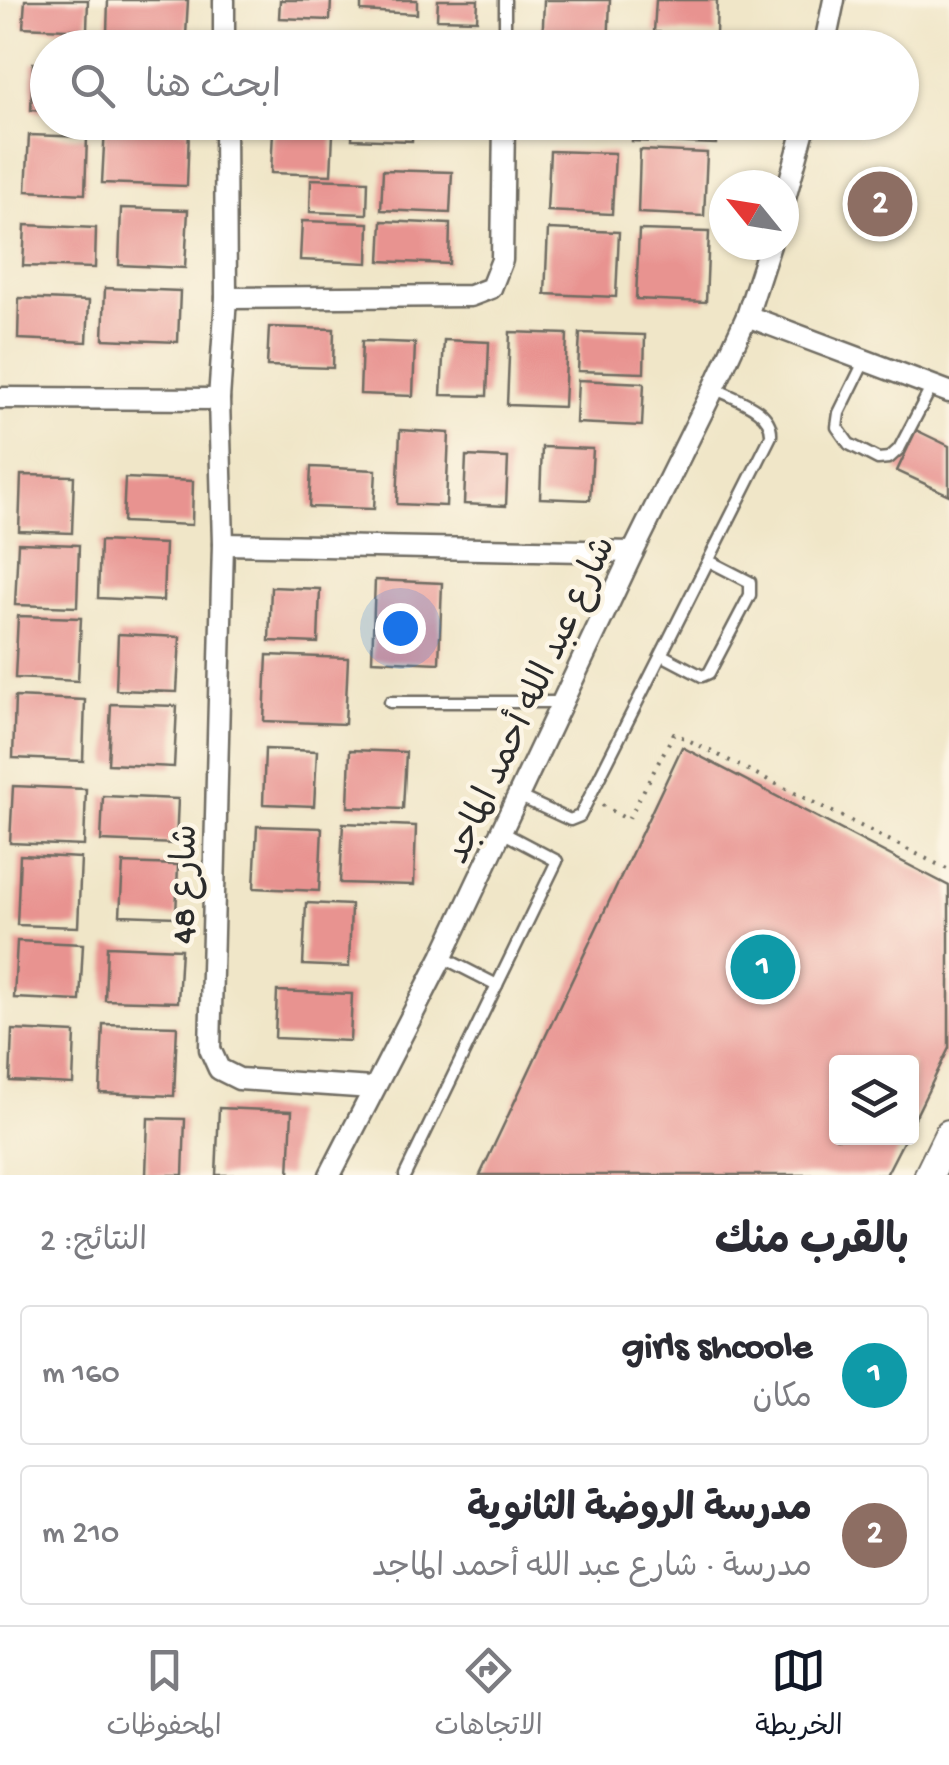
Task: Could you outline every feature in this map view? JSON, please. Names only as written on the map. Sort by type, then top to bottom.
[{"type":"main road","points":[[928,1175],[949,1134]]},
{"type":"street","points":[[224,0],[224,30]]},
{"type":"street","points":[[828,30],[834,0]]},
{"type":"street","name":"شارع 48","points":[[225,140],[226,298],[219,399],[223,544],[210,1049],[220,1068],[239,1080],[372,1088]]},
{"type":"street","points":[[226,298],[470,296],[490,288],[502,260],[504,140]]},
{"type":"street","points":[[793,170],[801,140]]},
{"type":"street","name":"شارع عبد الله أحمد الماجد","points":[[330,1175],[442,957],[714,388],[747,316],[765,260]]},
{"type":"street","points":[[747,316],[941,389]]},
{"type":"street","points":[[0,398],[219,399]]},
{"type":"street","points":[[223,544],[633,552]]},
{"type":"lane","points":[[505,0],[505,30]]},
{"type":"lane","points":[[865,360],[839,414],[837,427],[848,444],[878,459],[889,458],[899,449],[941,389]]},
{"type":"lane","points":[[518,796],[570,820],[580,816],[772,431],[764,414],[714,388]]},
{"type":"lane","points":[[662,655],[705,676],[750,595],[750,582],[709,561]]},
{"type":"lane","points":[[390,702],[562,702]]},
{"type":"lane","points":[[405,1175],[557,861],[502,832]]},
{"type":"lane","points":[[442,957],[497,984]]},
{"type":"path","points":[[590,798],[628,820],[674,734],[949,870]]},
{"type":"building","points":[[25,0],[88,0],[87,30],[23,27]]},
{"type":"building","points":[[108,0],[188,0],[186,30],[107,30]]},
{"type":"building","points":[[280,0],[331,0],[330,20],[279,18]]},
{"type":"building","points":[[361,0],[417,0],[417,14],[361,11]]},
{"type":"building","points":[[438,0],[478,0],[477,20],[437,19]]},
{"type":"building","points":[[544,0],[610,0],[609,30],[543,30]]},
{"type":"building","points":[[656,0],[717,0],[716,30],[654,30]]},
{"type":"building","points":[[29,135],[30,140],[87,140],[85,194],[26,191]]},
{"type":"building","points":[[104,140],[189,140],[187,186],[102,183]]},
{"type":"building","points":[[273,140],[333,140],[331,175],[271,173]]},
{"type":"building","points":[[632,140],[716,140],[716,144]]},
{"type":"building","points":[[640,150],[707,153],[704,216],[638,213]]},
{"type":"building","points":[[550,151],[615,153],[612,214],[547,211]]},
{"type":"building","points":[[383,170],[452,172],[450,213],[381,210]]},
{"type":"building","points":[[311,179],[368,181],[367,214],[310,212]]},
{"type":"building","points":[[121,208],[188,210],[185,268],[119,265]]},
{"type":"building","points":[[302,221],[369,223],[368,263],[300,260]]},
{"type":"building","points":[[382,221],[450,224],[449,264],[380,261]]},
{"type":"building","points":[[25,225],[96,228],[95,268],[23,266]]},
{"type":"building","points":[[548,229],[619,232],[616,297],[545,294]]},
{"type":"building","points":[[639,230],[709,232],[706,302],[636,299]]},
{"type":"building","points":[[105,288],[180,291],[178,342],[103,339]]},
{"type":"building","points":[[19,298],[89,301],[87,342],[18,339]]},
{"type":"building","points":[[269,327],[334,329],[333,368],[267,366]]},
{"type":"building","points":[[510,332],[567,334],[564,407],[507,405]]},
{"type":"building","points":[[580,333],[645,335],[644,373],[578,371]]},
{"type":"building","points":[[444,340],[489,342],[487,396],[441,395]]},
{"type":"building","points":[[362,341],[415,343],[413,396],[360,394]]},
{"type":"building","points":[[578,380],[644,383],[642,426],[576,423]]},
{"type":"building","points":[[400,430],[449,433],[446,506],[397,504]]},
{"type":"building","points":[[916,430],[949,446],[949,495],[897,471]]},
{"type":"building","points":[[542,447],[593,449],[590,500],[540,498]]},
{"type":"building","points":[[466,456],[508,458],[506,506],[464,504]]},
{"type":"building","points":[[311,467],[376,470],[374,509],[309,507]]},
{"type":"building","points":[[21,475],[74,476],[72,533],[19,531]]},
{"type":"building","points":[[125,478],[193,481],[192,525],[123,522]]},
{"type":"building","points":[[100,541],[165,544],[163,601],[98,598]]},
{"type":"building","points":[[18,543],[79,545],[77,607],[15,605]]},
{"type":"building","points":[[375,580],[442,583],[439,663],[372,660]]},
{"type":"building","points":[[271,587],[320,589],[318,643],[269,641]]},
{"type":"building","points":[[18,616],[81,618],[78,681],[15,678]]},
{"type":"building","points":[[118,634],[180,637],[177,692],[116,690]]},
{"type":"building","points":[[267,655],[348,658],[345,724],[264,721]]},
{"type":"building","points":[[15,697],[85,700],[83,761],[13,758]]},
{"type":"building","points":[[111,704],[177,706],[174,767],[108,764]]},
{"type":"building","points":[[682,747],[949,886],[949,1048],[919,1110],[919,1055],[829,1055],[829,1145],[901,1145],[886,1175],[480,1175]]},
{"type":"building","points":[[265,749],[317,751],[314,806],[263,804]]},
{"type":"building","points":[[350,750],[406,752],[403,809],[348,807]]},
{"type":"building","points":[[13,786],[86,789],[84,846],[10,843]]},
{"type":"building","points":[[103,796],[178,799],[176,844],[101,841]]},
{"type":"building","points":[[343,823],[416,826],[414,885],[340,883]]},
{"type":"building","points":[[257,826],[322,828],[319,891],[254,888]]},
{"type":"building","points":[[20,855],[81,858],[78,927],[17,925]]},
{"type":"building","points":[[123,863],[178,865],[176,917],[120,915]]},
{"type":"building","points":[[306,903],[351,905],[349,967],[303,965]]},
{"type":"building","points":[[17,941],[83,944],[80,1001],[14,998]]},
{"type":"building","points":[[107,946],[181,949],[178,1002],[105,1000]]},
{"type":"building","points":[[277,991],[352,994],[350,1041],[275,1038]]},
{"type":"building","points":[[103,1024],[177,1026],[174,1096],[100,1093]]},
{"type":"building","points":[[12,1030],[75,1033],[73,1084],[10,1081]]},
{"type":"building","points":[[219,1108],[292,1111],[289,1175],[216,1175]]},
{"type":"building","points":[[148,1118],[185,1119],[183,1175],[146,1175]]},
{"type":"place","name":"مدرسة الروضة الثانوية","points":[[880,204]]},
{"type":"place","name":"girls shcoole","points":[[763,967]]}]
